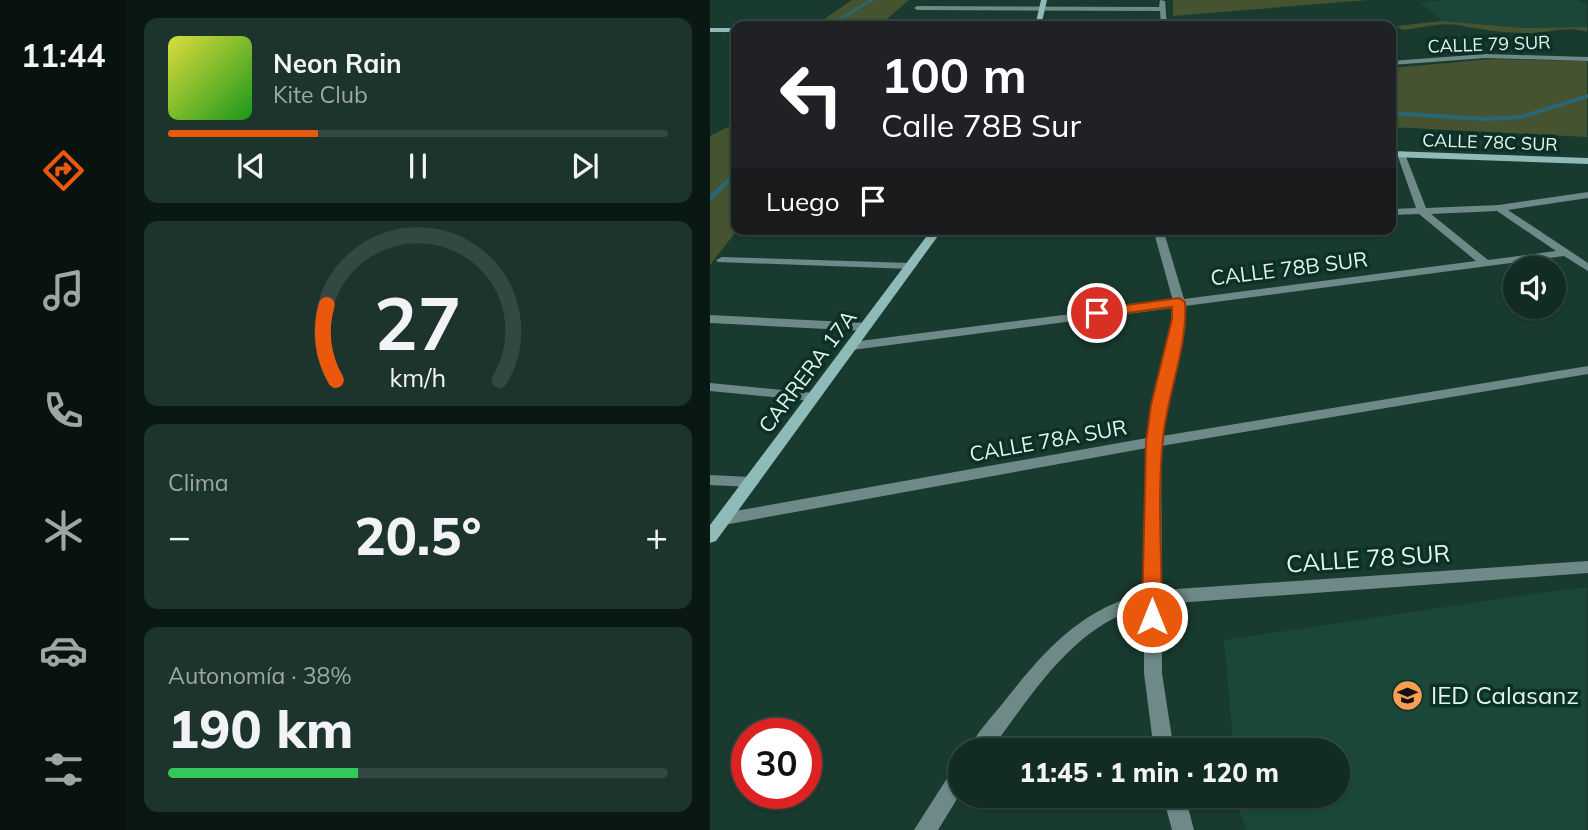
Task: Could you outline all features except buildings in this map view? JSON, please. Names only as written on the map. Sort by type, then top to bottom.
[{"type":"street","points":[[1039,21],[1044,0]]},
{"type":"street","points":[[1162,0],[1164,21]]},
{"type":"street","points":[[917,8],[1163,9]]},
{"type":"street","points":[[710,30],[731,30]]},
{"type":"street","name":"CALLE 79 SUR","points":[[1396,63],[1486,56],[1587,59]]},
{"type":"street","points":[[1396,154],[1422,211],[1485,263]]},
{"type":"street","name":"CALLE 78C SUR","points":[[1396,154],[1587,161]]},
{"type":"street","points":[[1396,212],[1499,208],[1587,195]]},
{"type":"street","points":[[1499,208],[1587,268]]},
{"type":"street","name":"CARRERA 17A","points":[[710,537],[934,235]]},
{"type":"street","points":[[1160,235],[1179,302],[1179,319],[1159,405],[1154,442],[1153,673],[1162,738]]},
{"type":"street","name":"CALLE 78B SUR","points":[[852,346],[1565,253]]},
{"type":"street","points":[[722,260],[911,265]]},
{"type":"street","points":[[710,319],[866,327]]},
{"type":"street","name":"CALLE 78A SUR","points":[[724,519],[1154,442],[1587,370]]},
{"type":"street","points":[[710,387],[814,397]]},
{"type":"street","points":[[710,480],[751,482]]},
{"type":"street","name":"CALLE 78 SUR","points":[[988,738],[1068,642],[1110,611],[1152,598],[1587,567]]},
{"type":"street","points":[[925,830],[948,795]]},
{"type":"street","points":[[1177,808],[1183,830]]},
{"type":"shaded area","points":[[852,0],[909,0],[884,21],[821,21]]},
{"type":"shaded area","points":[[1173,0],[1368,0],[1173,16]]},
{"type":"shaded area","points":[[1578,0],[1587,4],[1587,27],[1522,28],[1442,21],[1420,2]]},
{"type":"shaded area","points":[[1442,21],[1522,28],[1587,27],[1587,32],[1566,29],[1536,33],[1510,32],[1452,24],[1403,30],[1396,26]]},
{"type":"shaded area","points":[[1491,59],[1587,61],[1587,137],[1396,127],[1396,68]]},
{"type":"shaded area","points":[[731,126],[731,235],[733,235],[710,265],[710,136]]},
{"type":"shaded area","name":"IED Calasanz","points":[[1587,588],[1587,830],[1247,830],[1240,808],[1350,808],[1350,738],[1233,738],[1224,640]]},
{"type":"waterway","points":[[836,21],[872,0]]},
{"type":"waterway","points":[[1396,113],[1484,119],[1521,117],[1588,96]]},
{"type":"waterway","points":[[710,199],[731,177]]},
{"type":"place","name":"IED Calasanz","points":[[1408,695]]},
{"type":"route","points":[[1097,313],[1179,302],[1179,319],[1159,405],[1154,442],[1152,617]]}]
